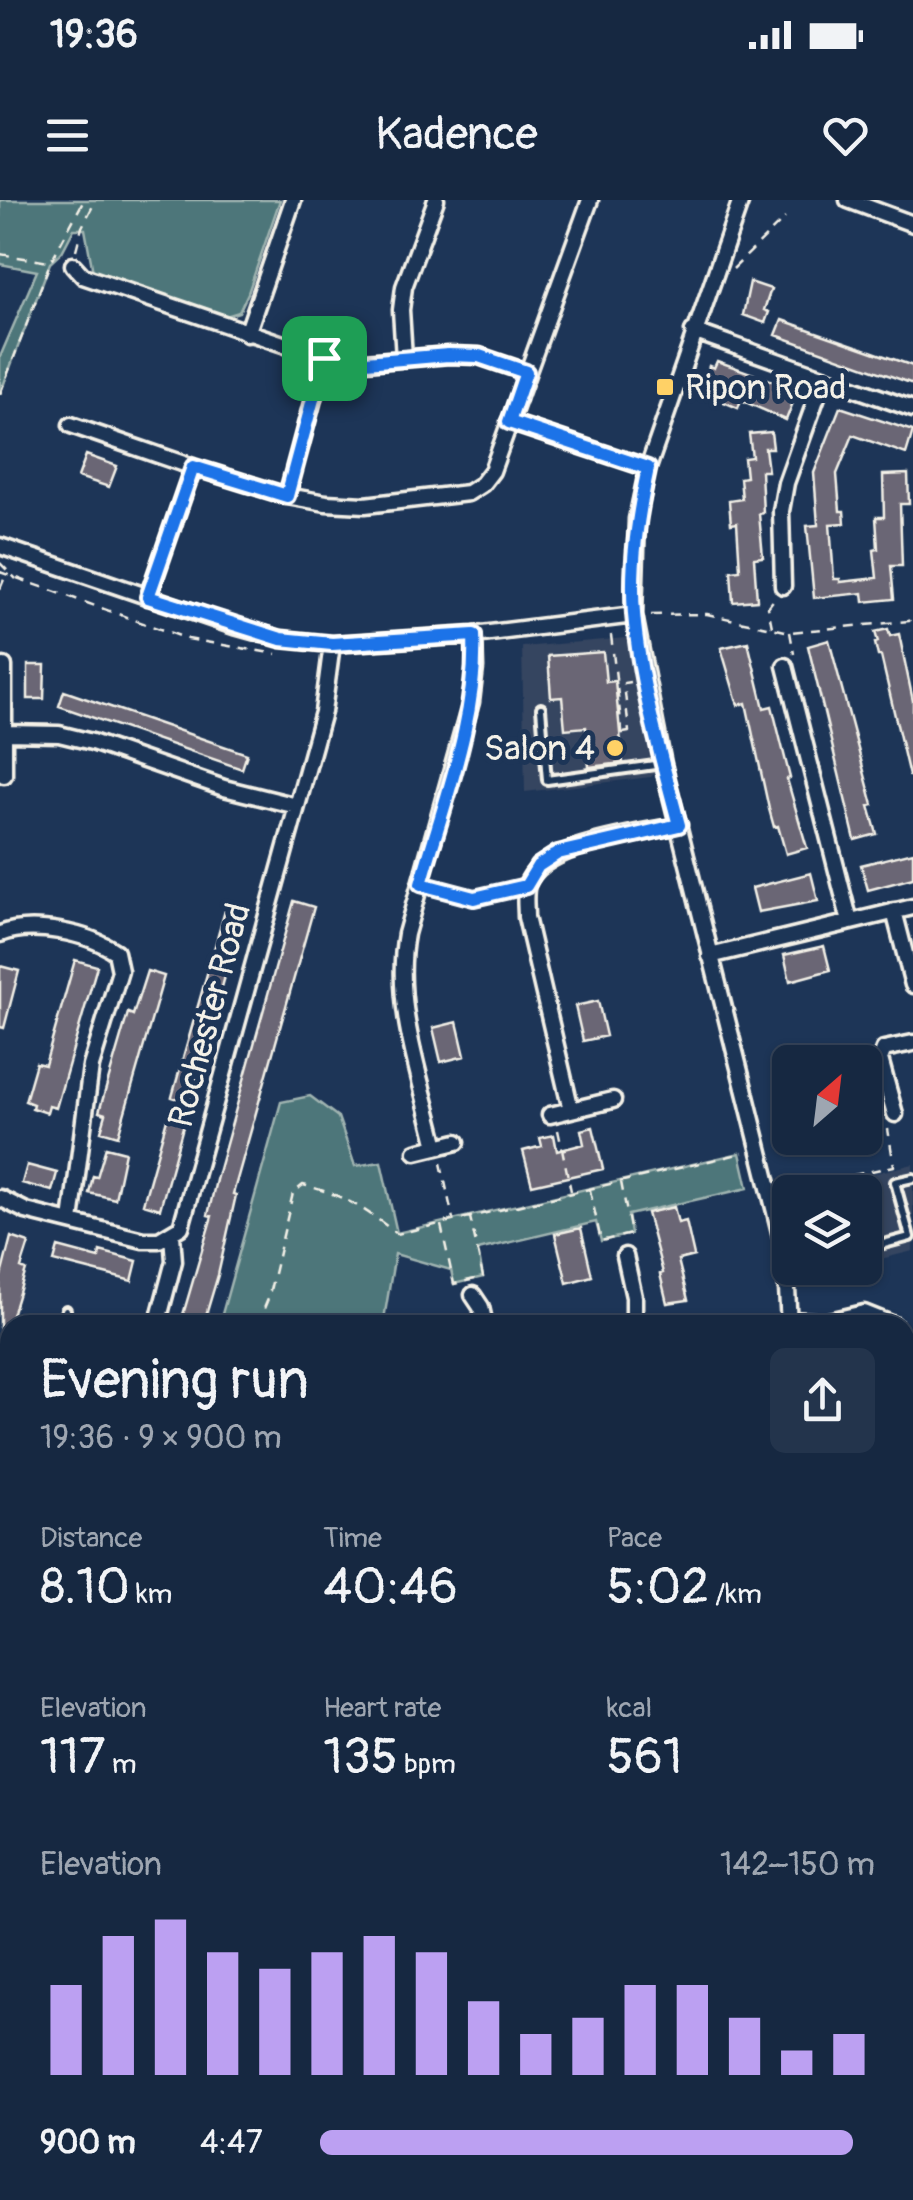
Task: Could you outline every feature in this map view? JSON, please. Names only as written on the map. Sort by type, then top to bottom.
[{"type":"street","points":[[246,334],[293,200]]},
{"type":"street","points":[[404,358],[404,286],[436,200]]},
{"type":"street","points":[[71,425],[193,467],[326,504],[365,505],[468,493],[492,472],[590,200]]},
{"type":"street","points":[[741,200],[648,468],[637,520],[634,615],[663,764],[772,1194]]},
{"type":"street","points":[[848,200],[913,224]]},
{"type":"street","points":[[66,262],[83,276],[324,358],[366,362],[479,356],[526,372]]},
{"type":"street","points":[[693,331],[913,409]]},
{"type":"street","points":[[287,496],[324,358]]},
{"type":"street","points":[[783,586],[784,497],[824,377]]},
{"type":"street","points":[[509,422],[648,468]]},
{"type":"street","points":[[148,597],[193,467]]},
{"type":"street","points":[[0,546],[281,639],[332,644],[474,635],[634,615]]},
{"type":"street","points":[[437,1147],[401,980],[406,934],[471,702],[474,635]]},
{"type":"street","name":"Rochester Road","points":[[160,1315],[174,1260],[172,1234],[181,1228],[186,1216],[323,712],[332,644]]},
{"type":"street","points":[[4,666],[4,775]]},
{"type":"street","points":[[785,666],[850,922]]},
{"type":"street","points":[[4,732],[59,734],[92,742],[224,788],[297,806]]},
{"type":"street","points":[[571,1110],[526,917],[526,886],[538,866],[558,853],[679,825]]},
{"type":"street","points":[[710,956],[913,906]]},
{"type":"street","points":[[894,911],[913,985]]},
{"type":"street","points":[[0,934],[32,928],[96,939],[116,952],[120,971],[90,1066],[71,1221]]},
{"type":"street","points":[[895,1114],[880,1059],[884,1050],[913,1043]]},
{"type":"street","points":[[552,1115],[613,1100]]},
{"type":"street","points":[[416,1152],[457,1142]]},
{"type":"street","points":[[0,1200],[26,1211],[143,1240],[160,1240],[172,1234]]},
{"type":"street","points":[[625,1256],[634,1315]]},
{"type":"street","points":[[790,1315],[791,1285]]},
{"type":"street","points":[[473,1295],[483,1315]]},
{"type":"lane","points":[[541,708],[547,780],[663,764]]},
{"type":"lane","points":[[882,1244],[910,1237],[895,1182],[913,1178]]},
{"type":"lane","points":[[64,1315],[66,1310]]},
{"type":"path","points":[[0,394],[50,263],[84,200]]},
{"type":"path","points":[[53,257],[66,262],[96,200]]},
{"type":"path","points":[[716,269],[732,270],[785,218]]},
{"type":"path","points":[[68,229],[78,241]]},
{"type":"path","points":[[0,254],[50,263]]},
{"type":"path","points":[[0,563],[17,580]]},
{"type":"path","points":[[0,572],[188,639],[277,654]]},
{"type":"path","points":[[0,589],[5,576]]},
{"type":"path","points":[[772,628],[768,607],[783,586]]},
{"type":"path","points":[[634,615],[707,614],[790,632],[909,621],[913,617]]},
{"type":"path","points":[[609,618],[626,769]]},
{"type":"path","points":[[785,666],[795,656],[790,632]]},
{"type":"path","points":[[622,734],[629,732],[624,683],[646,679]]},
{"type":"path","points":[[421,884],[474,898],[526,886]]},
{"type":"path","points":[[855,1175],[894,1166],[886,1131],[895,1114]]},
{"type":"path","points":[[552,1115],[571,1193]]},
{"type":"path","points":[[437,1147],[453,1220]]},
{"type":"path","points":[[261,1315],[293,1193],[303,1185],[359,1204],[397,1234],[759,1149]]},
{"type":"path","points":[[590,1188],[601,1241],[631,1234],[621,1181]]},
{"type":"path","points":[[440,1223],[454,1284],[484,1277],[470,1217]]},
{"type":"shaded area","points":[[638,637],[663,764],[651,777],[525,792],[522,647]]},
{"type":"shaded area","points":[[913,1164],[913,1251],[882,1259],[882,1175],[867,1175]]},
{"type":"green space","points":[[0,200],[280,200],[248,293],[239,312],[226,316],[93,272],[85,229],[74,229],[62,252],[50,263],[0,394],[0,357],[37,271],[0,264]]},
{"type":"green space","points":[[310,1096],[338,1117],[355,1166],[381,1162],[397,1233],[740,1153],[748,1188],[628,1215],[631,1234],[601,1241],[596,1222],[478,1250],[483,1277],[454,1284],[451,1270],[395,1254],[385,1315],[222,1315],[281,1102]]},
{"type":"building","points":[[750,282],[771,289],[764,310],[769,312],[765,323],[743,315]]},
{"type":"building","points":[[782,320],[913,366],[913,384],[776,335]]},
{"type":"building","points":[[717,361],[798,390],[786,420],[741,400],[738,408],[724,402],[727,396],[709,390],[711,384],[704,381],[709,366],[714,368]]},
{"type":"building","points":[[840,407],[913,431],[906,454],[853,435],[837,474],[840,511],[844,511],[845,523],[830,524],[834,579],[840,582],[877,578],[874,550],[878,549],[876,517],[884,517],[883,475],[908,474],[909,504],[900,504],[902,566],[891,566],[894,599],[864,602],[863,593],[814,598],[807,526],[818,525],[814,473]]},
{"type":"building","points":[[771,432],[773,448],[765,448],[768,471],[761,471],[763,557],[754,558],[757,600],[733,602],[731,571],[740,570],[737,523],[731,524],[729,501],[742,499],[740,478],[746,477],[744,458],[752,457],[749,434]]},
{"type":"building","points":[[86,455],[117,466],[109,487],[78,477]]},
{"type":"building","points":[[888,629],[890,636],[899,634],[913,701],[913,776],[909,776],[875,643],[875,632]]},
{"type":"building","points":[[829,640],[873,805],[869,806],[877,834],[855,840],[808,646]]},
{"type":"building","points":[[748,642],[764,708],[772,706],[807,848],[786,854],[769,809],[746,703],[738,705],[721,648]]},
{"type":"building","points":[[603,652],[606,682],[615,681],[623,763],[589,767],[586,727],[565,729],[562,697],[551,698],[548,656]]},
{"type":"building","points":[[28,665],[45,665],[44,699],[28,699]]},
{"type":"building","points":[[64,691],[247,754],[242,769],[59,706]]},
{"type":"building","points":[[913,852],[913,878],[868,890],[861,865]]},
{"type":"building","points":[[811,873],[818,901],[758,912],[752,888]]},
{"type":"building","points":[[294,901],[314,907],[233,1194],[236,1195],[206,1315],[183,1315],[212,1216],[208,1215]]},
{"type":"building","points":[[226,907],[243,912],[160,1209],[143,1204],[167,1119],[172,1120],[179,1099],[172,1097]]},
{"type":"building","points":[[824,946],[830,970],[790,981],[784,955]]},
{"type":"building","points":[[75,960],[97,966],[56,1108],[49,1106],[47,1113],[25,1101],[36,1063],[45,1065]]},
{"type":"building","points":[[0,966],[19,971],[4,1028],[0,1027]]},
{"type":"building","points":[[147,971],[164,976],[118,1136],[101,1131],[106,1114],[99,1112],[128,1013],[133,1015]]},
{"type":"building","points":[[598,1001],[606,1036],[583,1041],[575,1006]]},
{"type":"building","points":[[457,1022],[465,1056],[441,1062],[433,1028]]},
{"type":"building","points":[[593,1127],[603,1169],[532,1185],[523,1151],[542,1146],[540,1138],[554,1135],[557,1151],[584,1144],[581,1130]]},
{"type":"building","points":[[106,1147],[125,1152],[115,1199],[89,1193]]},
{"type":"building","points":[[27,1165],[57,1173],[52,1191],[22,1183]]},
{"type":"building","points":[[674,1207],[678,1223],[686,1221],[694,1256],[678,1260],[688,1300],[667,1303],[647,1213]]},
{"type":"building","points":[[581,1228],[592,1276],[567,1283],[555,1234]]},
{"type":"building","points":[[11,1237],[29,1243],[21,1268],[26,1270],[12,1315],[0,1315],[0,1280]]},
{"type":"building","points":[[58,1247],[99,1258],[100,1251],[137,1261],[132,1281],[54,1261]]},
{"type":"place","name":"Ripon Road","points":[[665,387]]},
{"type":"place","name":"Salon 4","points":[[615,748]]},
{"type":"route","points":[[479,356],[526,372],[509,422],[648,468],[637,520],[634,615],[679,825],[558,853],[538,866],[526,886],[478,898],[421,884],[471,702],[474,635],[332,644],[281,639],[148,597],[193,467],[287,496],[324,358],[366,362],[479,356]]}]
